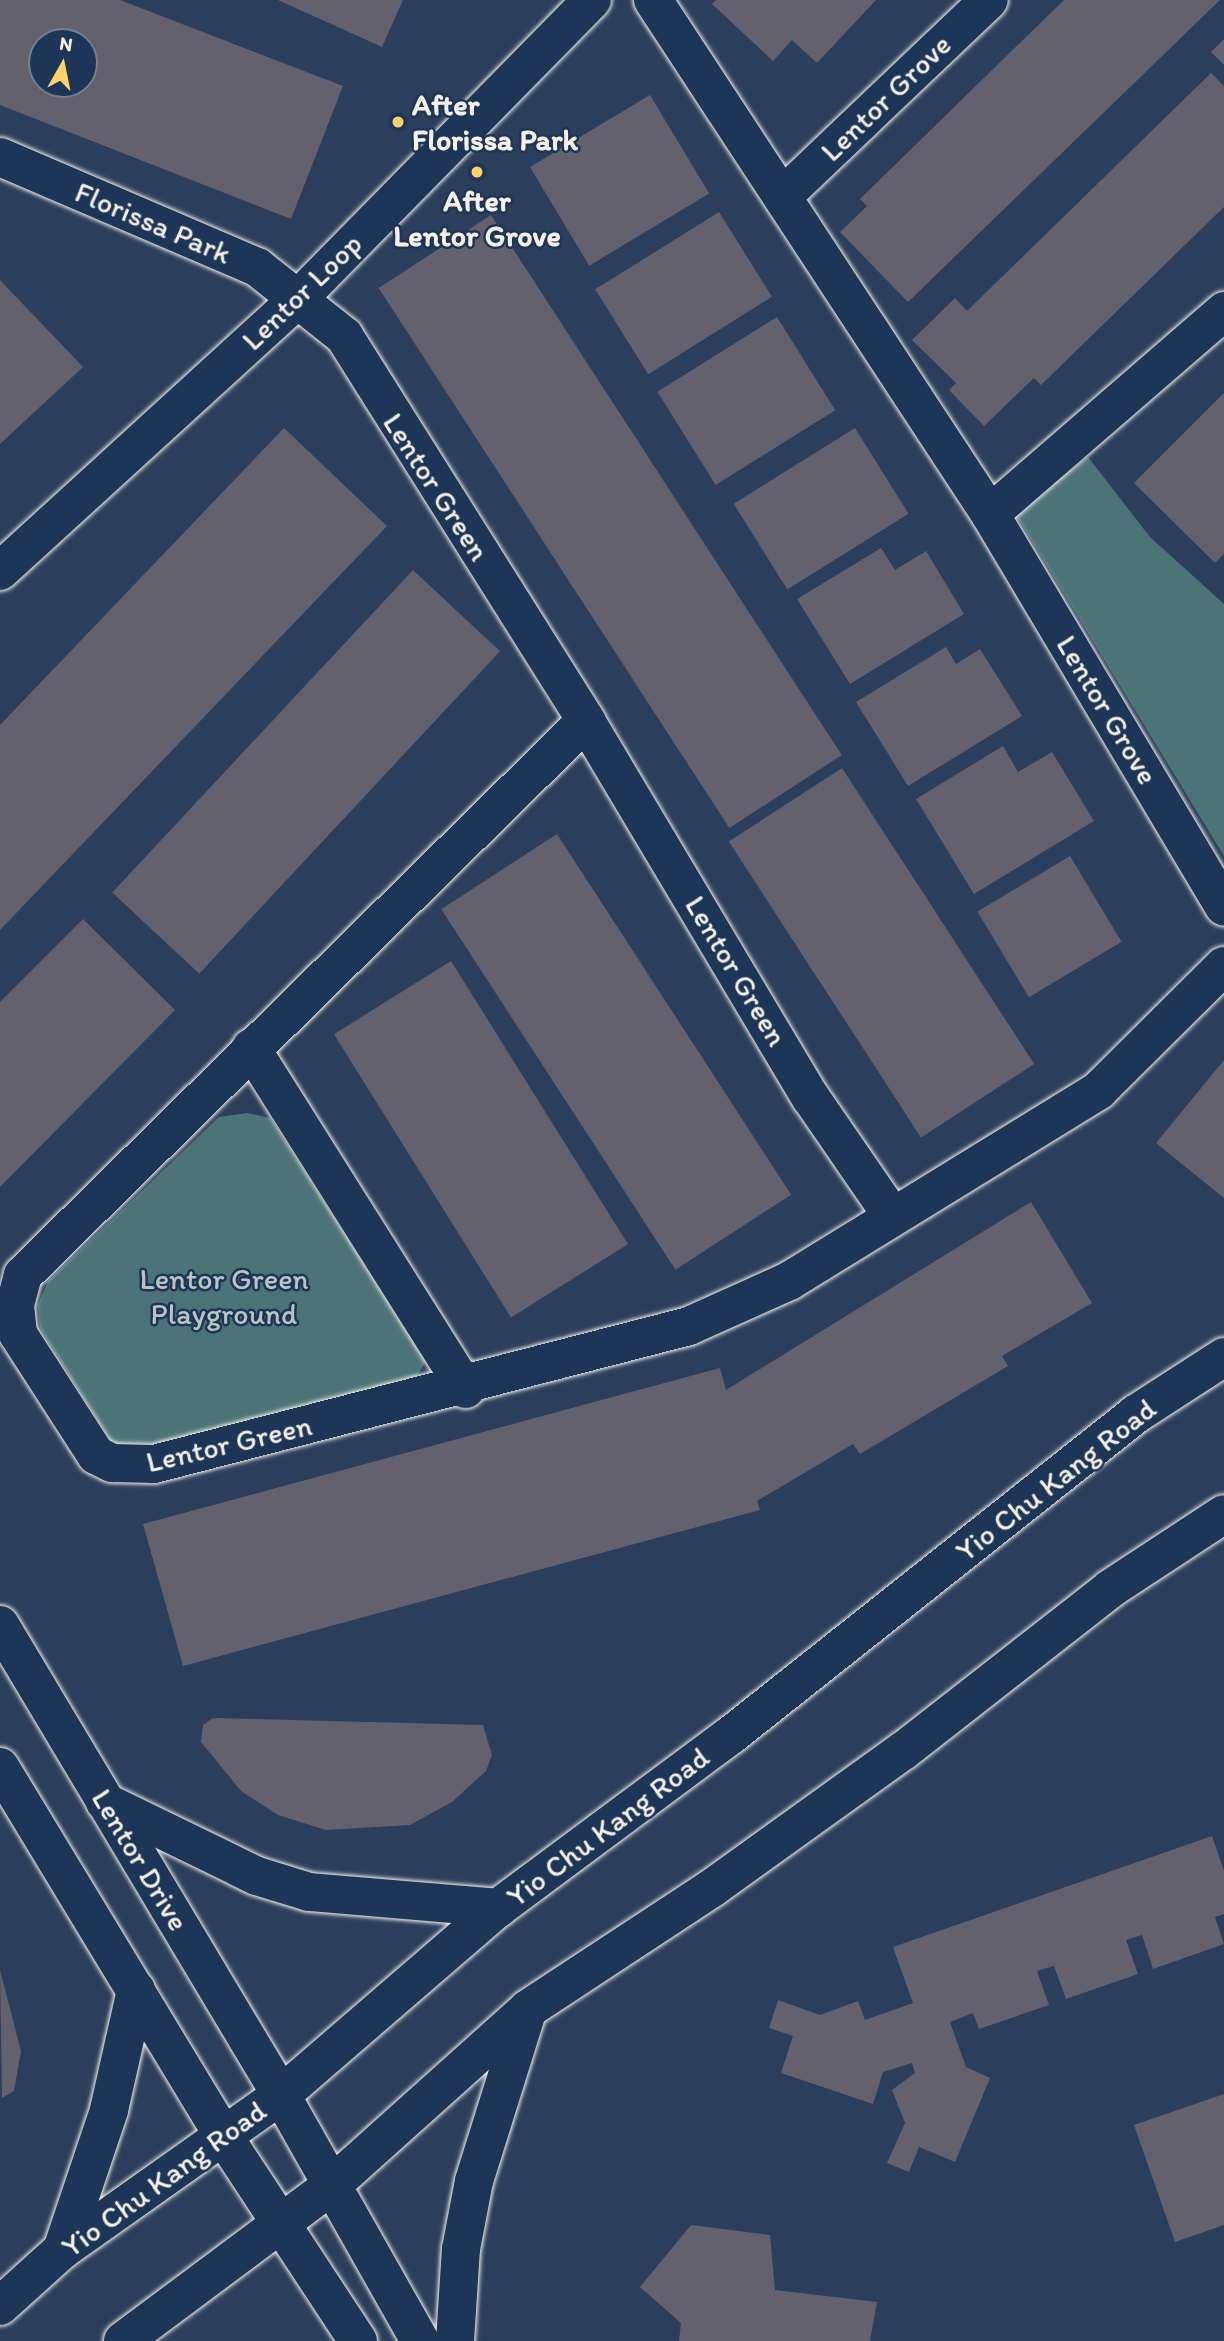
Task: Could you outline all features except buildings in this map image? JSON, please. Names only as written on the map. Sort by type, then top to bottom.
[{"type":"street","name":"Lentor Loop","points":[[0,571],[301,296],[592,0]]},
{"type":"street","name":"Lentor Grove","points":[[653,0],[990,514],[1224,906]]},
{"type":"street","name":"Lentor Grove","points":[[783,196],[989,0]]},
{"type":"street","name":"Florissa Park","points":[[0,158],[257,267],[301,296]]},
{"type":"street","name":"Lentor Green","points":[[301,296],[344,336],[586,721],[811,1098],[892,1216]]},
{"type":"street","points":[[990,514],[1224,311]]},
{"type":"street","name":"Lentor Green","points":[[586,721],[23,1275],[15,1305],[18,1334],[74,1426],[96,1455],[112,1463],[154,1464],[466,1389],[689,1326],[789,1281],[1099,1090],[1224,966]]},
{"type":"street","points":[[251,1048],[466,1389]]},
{"type":"street","name":"Yio Chu Kang Road","points":[[0,2306],[62,2250],[281,2095],[498,1908],[731,1735],[1136,1413],[1224,1357]]},
{"type":"street","points":[[124,2341],[284,2225],[528,2009],[723,1880],[903,1751],[1110,1589],[1224,1514]]},
{"type":"street","name":"Lentor Drive","points":[[0,1625],[281,2095],[420,2341]]},
{"type":"street","points":[[0,1767],[224,2137],[358,2341]]},
{"type":"street","points":[[105,1802],[257,1876],[309,1892],[498,1908]]},
{"type":"street","points":[[62,2250],[109,2110],[136,1990]]},
{"type":"street","points":[[455,2341],[461,2249],[474,2180],[528,2009]]},
{"type":"green space","points":[[1088,457],[1150,537],[1224,604],[1224,856],[1015,513]]},
{"type":"green space","name":"Lentor Green Playground","points":[[247,1113],[270,1118],[426,1361],[414,1381],[136,1452],[111,1441],[40,1328],[38,1305],[48,1281],[219,1117]]},
{"type":"place","name":"After Florissa Park","points":[[398,122]]},
{"type":"place","name":"After Lentor Grove","points":[[477,172]]}]
